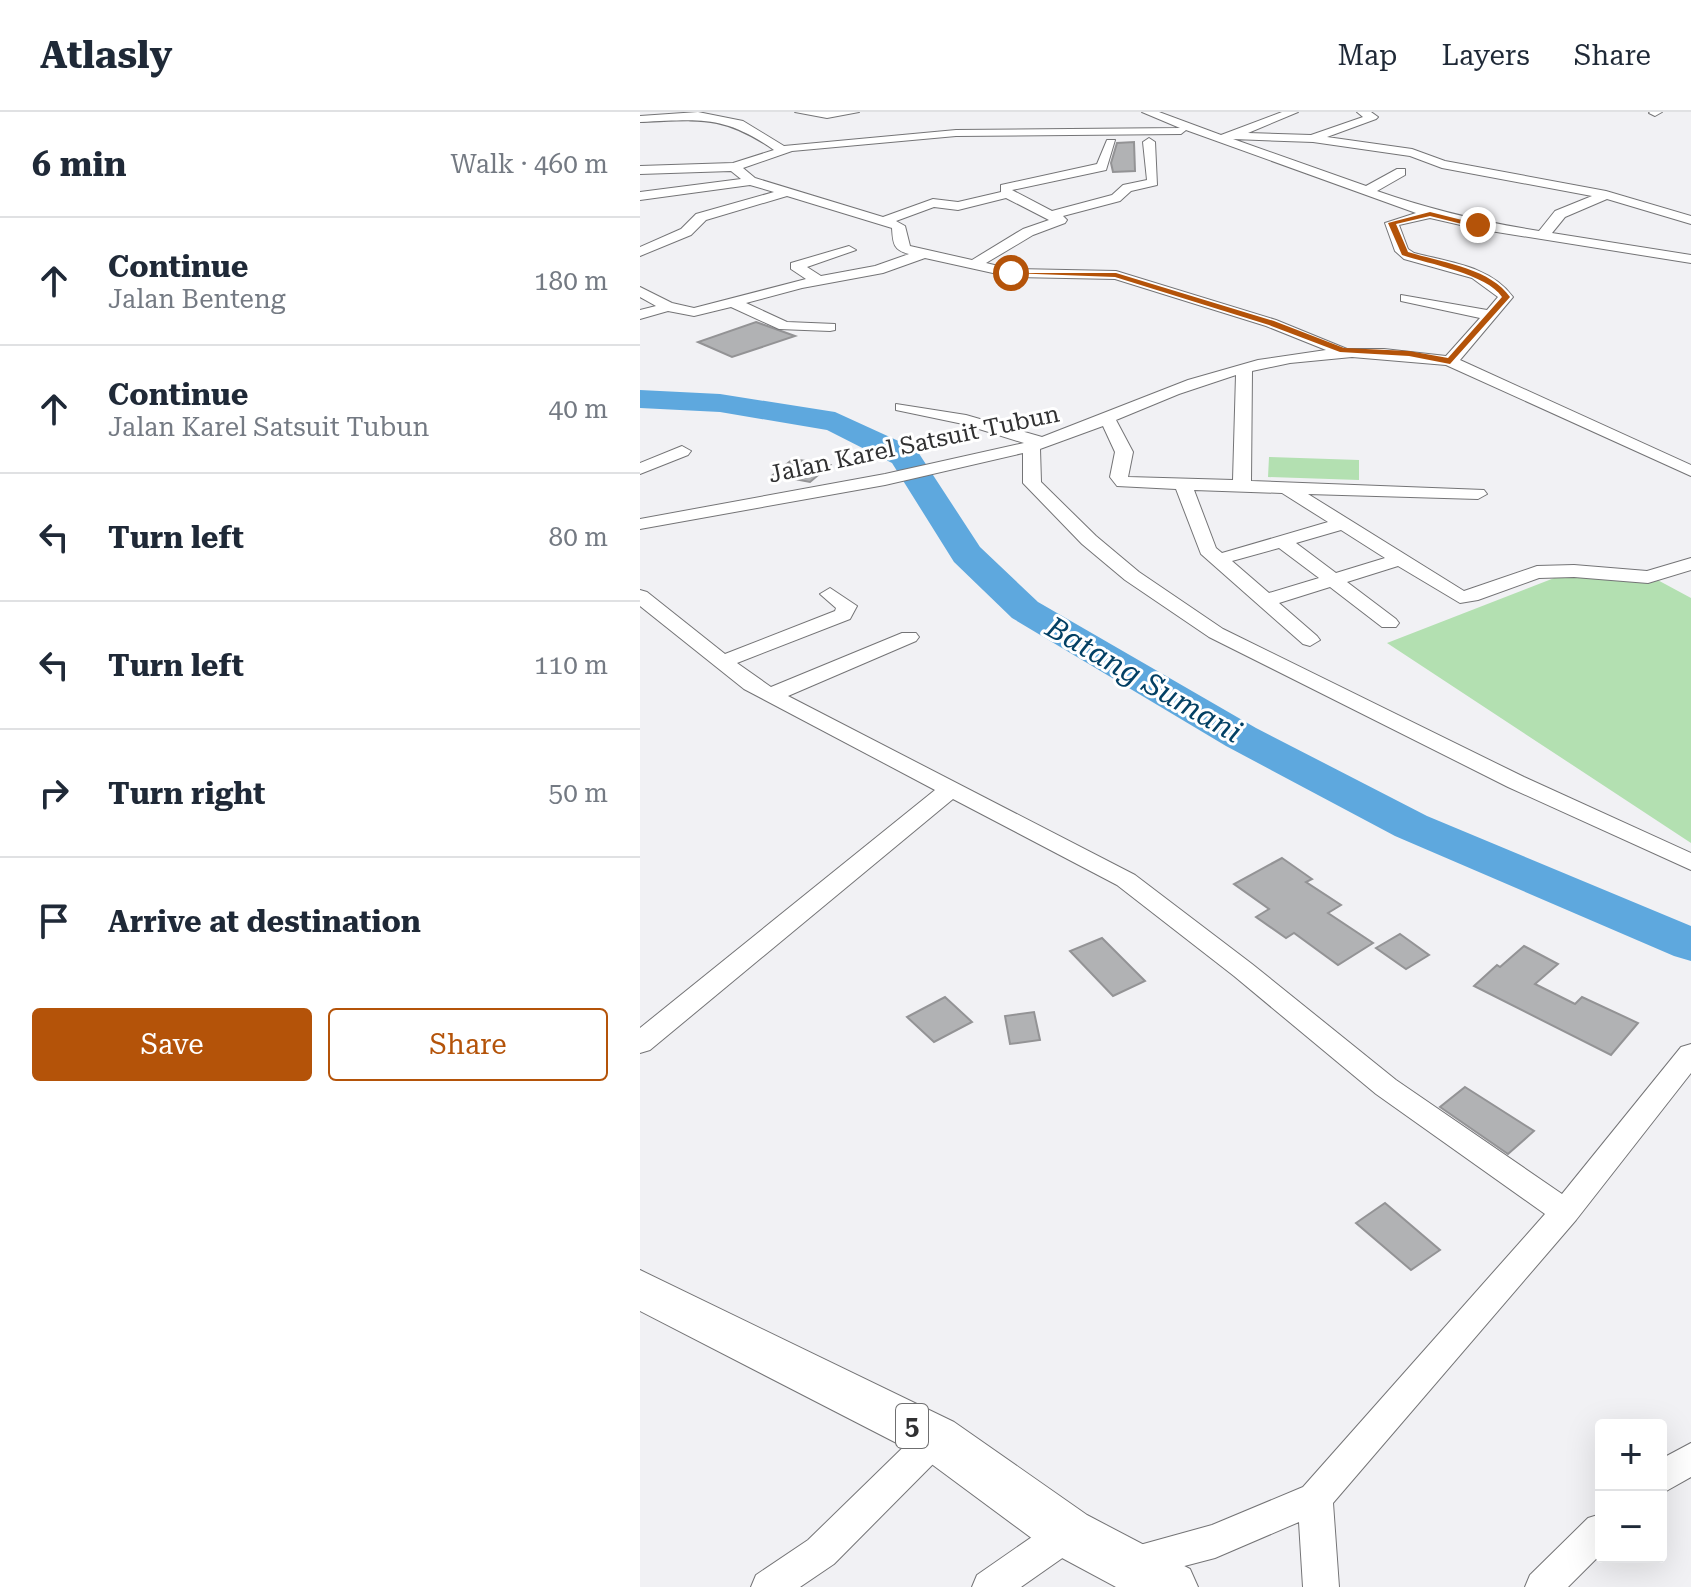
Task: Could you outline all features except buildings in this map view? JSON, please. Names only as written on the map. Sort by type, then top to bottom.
[{"type":"highway","name":"5","points":[[640,1289],[936,1438],[1068,1533],[1149,1575]]},
{"type":"street","points":[[685,112],[699,117]]},
{"type":"street","points":[[725,119],[748,112]]},
{"type":"street","points":[[801,112],[822,115],[853,112]]},
{"type":"street","points":[[1148,112],[1206,134]]},
{"type":"street","points":[[1233,139],[1292,112]]},
{"type":"street","points":[[1313,139],[1372,117],[1363,112]]},
{"type":"street","points":[[640,119],[725,119],[745,127],[782,150]]},
{"type":"street","points":[[952,120],[950,123],[960,133]]},
{"type":"street","points":[[640,163],[647,163],[647,170],[734,167],[782,150],[960,133],[1206,134],[1233,139],[1365,192],[1430,214],[1542,236],[1691,259]]},
{"type":"street","points":[[768,156],[938,144],[1313,139],[1412,153],[1451,166],[1606,195],[1691,220]]},
{"type":"street","points":[[1008,194],[1007,188],[1102,167],[1111,142]]},
{"type":"street","points":[[1053,215],[1116,198],[1127,188],[1153,182],[1149,142]]},
{"type":"street","points":[[734,167],[751,181],[898,226],[900,245],[925,253],[1011,273],[1116,275],[1271,323],[1343,351]]},
{"type":"street","points":[[1365,192],[1401,172]]},
{"type":"street","points":[[640,196],[751,181]]},
{"type":"street","points":[[640,237],[787,192]]},
{"type":"street","points":[[885,221],[933,203],[958,206],[1008,194],[1053,215],[1059,222],[1033,230],[973,265]]},
{"type":"street","points":[[1542,236],[1560,214],[1606,195]]},
{"type":"street","points":[[1430,214],[1392,223],[1402,251],[1409,256],[1472,274],[1500,288],[1506,297],[1450,361]]},
{"type":"street","points":[[640,252],[686,232],[698,220]]},
{"type":"street","points":[[819,281],[796,266],[849,250]]},
{"type":"street","points":[[640,291],[668,307],[694,312],[819,281],[878,270],[925,253]]},
{"type":"street","points":[[1406,298],[1489,315]]},
{"type":"street","points":[[733,302],[784,326],[830,327]]},
{"type":"street","points":[[640,315],[668,307]]},
{"type":"street","name":"Jalan Karel Satsuit Tubun","points":[[640,524],[980,459],[1085,429],[1193,383],[1244,369],[1343,351],[1409,353],[1450,361],[1691,471]]},
{"type":"street","points":[[1242,486],[1244,369]]},
{"type":"street","points":[[902,407],[966,420],[1036,445],[1030,477],[1044,497],[1132,576],[1216,633],[1516,782],[1691,862]]},
{"type":"street","points":[[1107,418],[1124,452],[1120,481],[1478,494]]},
{"type":"street","points":[[640,469],[682,451]]},
{"type":"street","points":[[1183,484],[1205,544],[1217,560],[1310,640]]},
{"type":"street","points":[[1285,487],[1454,594],[1467,597],[1537,572],[1574,571],[1648,577],[1691,564]]},
{"type":"street","points":[[1217,560],[1341,524]]},
{"type":"street","points":[[1282,541],[1389,623]]},
{"type":"street","points":[[1264,601],[1399,560]]},
{"type":"street","points":[[722,662],[843,615],[847,606],[830,594]]},
{"type":"street","points":[[640,596],[751,685],[1126,880],[1243,970],[1386,1087],[1565,1212]]},
{"type":"street","points":[[771,695],[909,637]]},
{"type":"street","points":[[640,1043],[952,788]]},
{"type":"street","points":[[1149,1575],[1215,1541],[1315,1498],[1565,1212],[1691,1054]]},
{"type":"street","points":[[769,1587],[821,1552],[936,1438]]},
{"type":"street","points":[[1667,1474],[1691,1458]]},
{"type":"street","points":[[1315,1498],[1321,1587]]},
{"type":"street","points":[[990,1587],[1068,1533]]},
{"type":"street","points":[[1543,1587],[1595,1536]]},
{"type":"green space","points":[[1269,457],[1359,460],[1359,480],[1268,477]]},
{"type":"green space","points":[[1562,575],[1652,577],[1691,598],[1691,843],[1387,643]]},
{"type":"waterway","name":"Batang Sumani","points":[[640,399],[720,403],[835,422],[904,456],[967,554],[1025,610],[1241,737],[1411,826],[1691,945]]},
{"type":"route","points":[[1011,273],[1116,275],[1271,323],[1343,351],[1409,353],[1450,361],[1504,302],[1504,292],[1472,274],[1405,254],[1392,223],[1430,214],[1478,225]]}]
